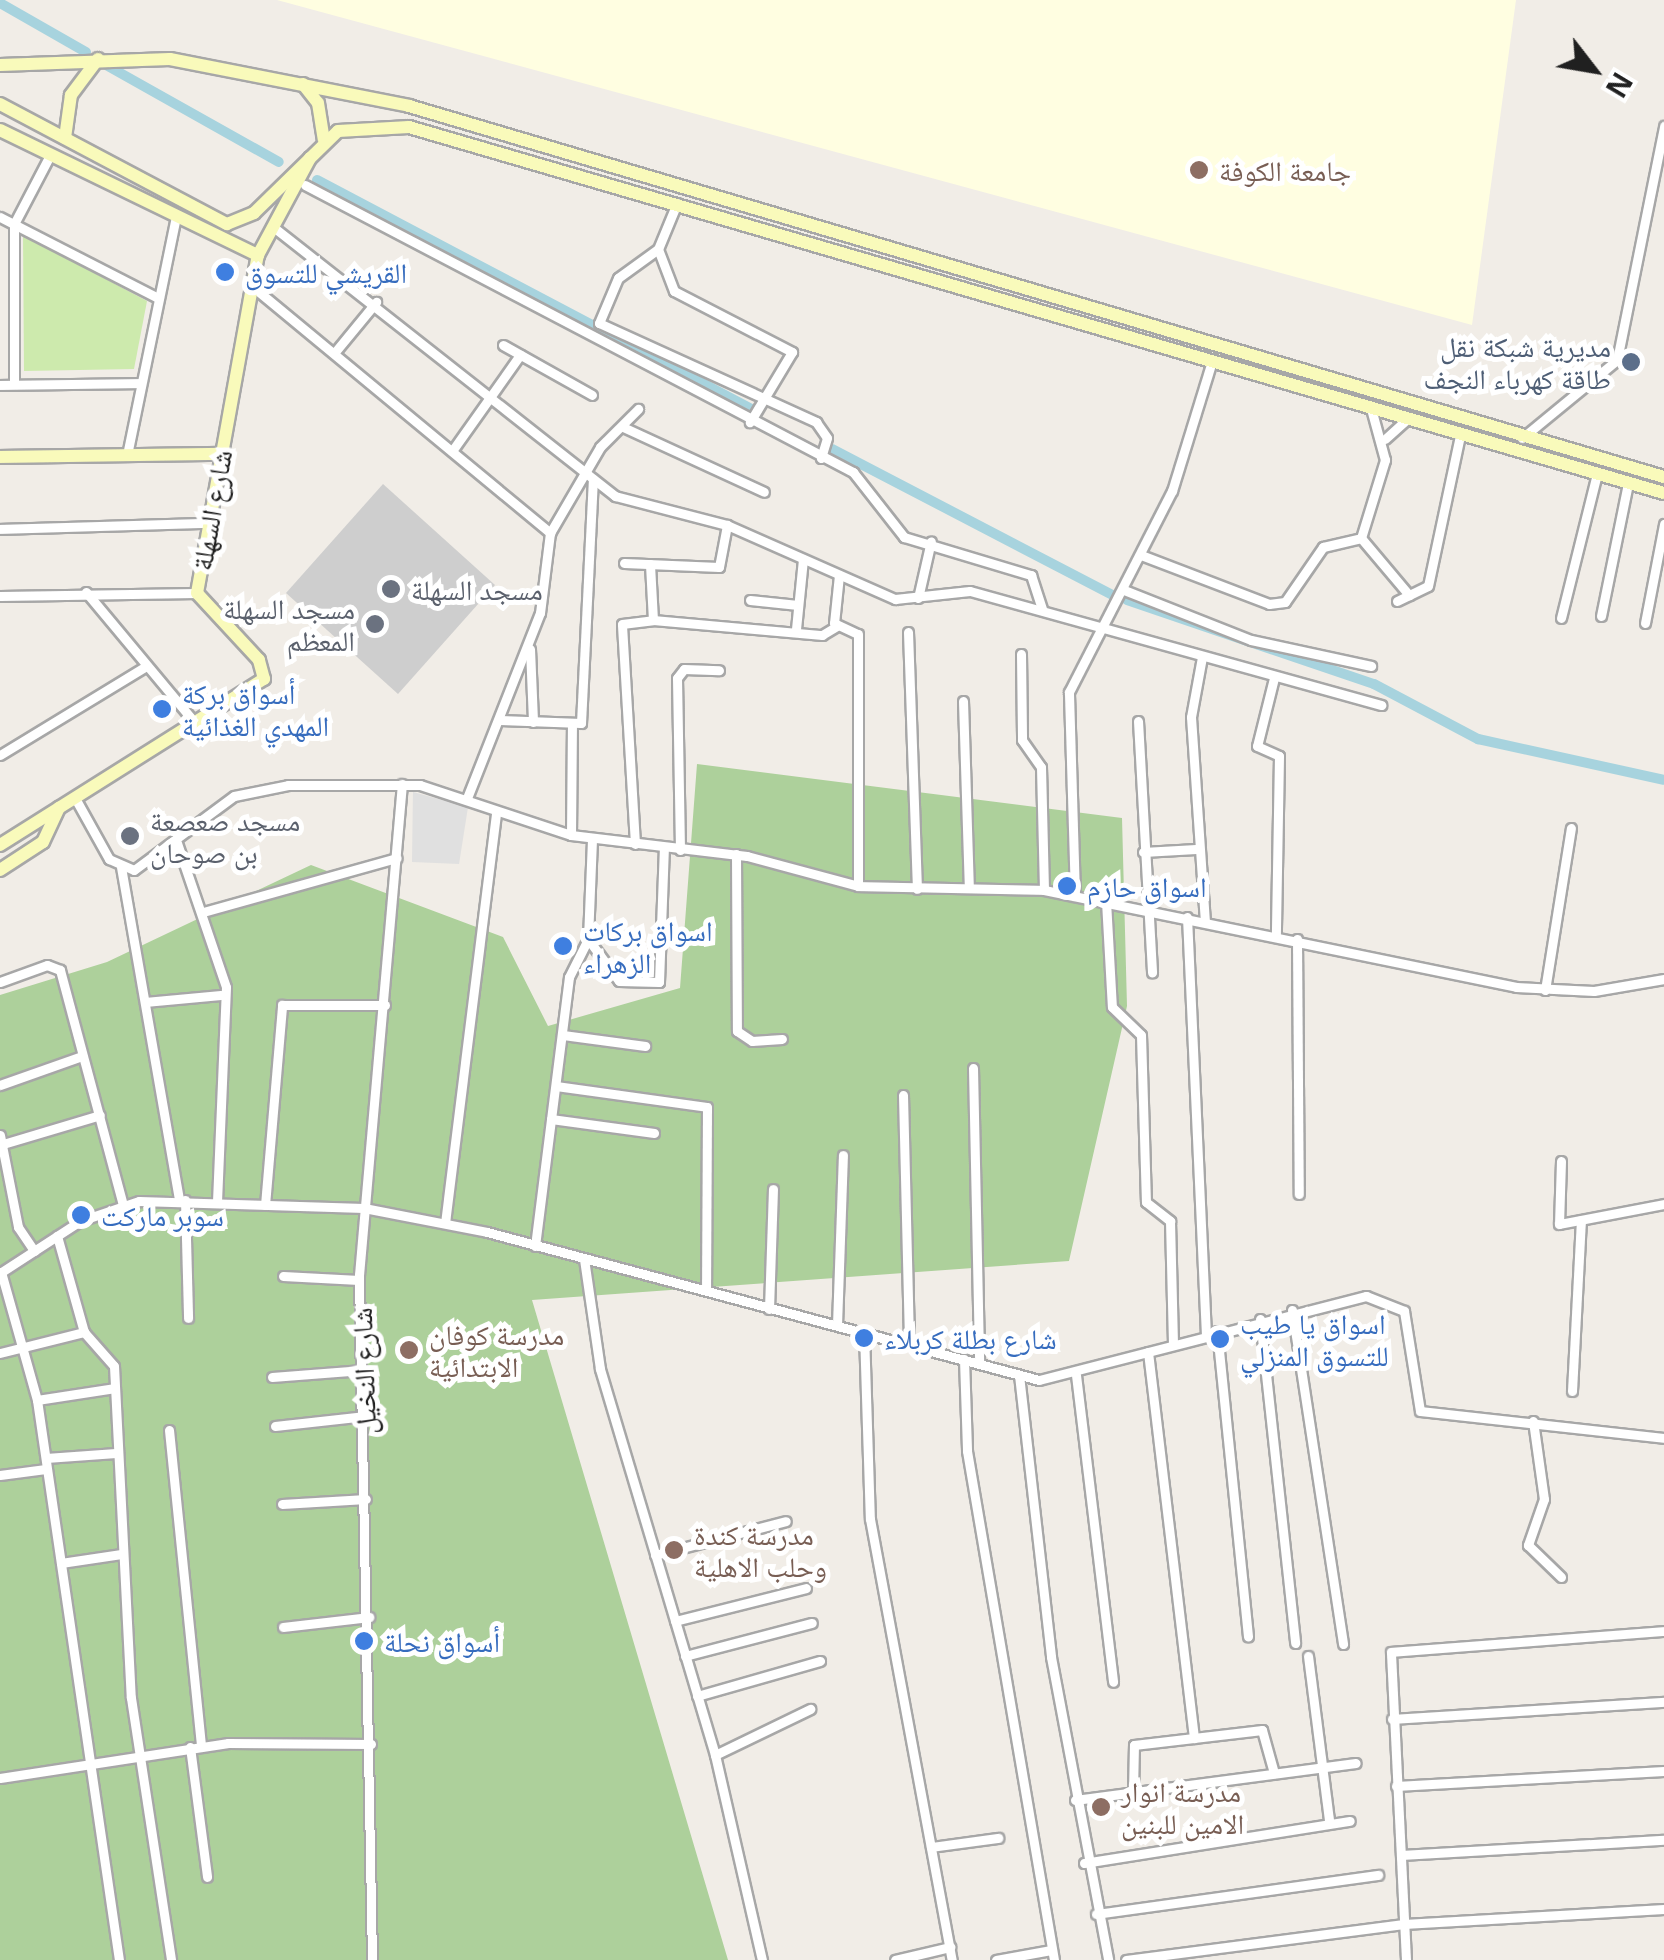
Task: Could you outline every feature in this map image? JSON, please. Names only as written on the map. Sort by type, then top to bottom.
[{"type":"main road","points":[[0,65],[170,58],[302,84],[634,170],[1521,439],[1664,477]]},
{"type":"main road","points":[[64,138],[71,94],[98,59]]},
{"type":"main road","points":[[302,84],[322,115],[320,144]]},
{"type":"main road","points":[[0,104],[237,224],[320,144],[364,124],[409,127],[678,202],[1372,412],[1664,493]]},
{"type":"main road","points":[[0,130],[258,255]]},
{"type":"main road","name":"شارع السهلة","points":[[0,845],[254,692],[265,672],[196,593],[258,255],[320,144]]},
{"type":"main road","points":[[0,456],[220,454]]},
{"type":"main road","name":"شارع السهلة","points":[[0,870],[43,842],[59,808]]},
{"type":"street","points":[[1521,439],[1616,360],[1664,126]]},
{"type":"street","points":[[14,384],[14,224],[50,156]]},
{"type":"street","points":[[305,185],[821,458],[886,504],[904,537],[930,541],[1032,575],[1042,609]]},
{"type":"street","points":[[678,202],[658,249],[618,278],[601,327],[824,430],[821,458]]},
{"type":"street","points":[[0,216],[158,298]]},
{"type":"street","points":[[127,455],[176,216]]},
{"type":"street","points":[[272,226],[376,302],[615,496],[727,525],[894,599],[970,591],[1381,706]]},
{"type":"street","points":[[658,249],[679,295],[792,352],[750,422]]},
{"type":"street","points":[[253,288],[550,533]]},
{"type":"street","points":[[335,352],[376,302]]},
{"type":"street","points":[[502,346],[592,395]]},
{"type":"street","points":[[452,451],[520,355]]},
{"type":"street","points":[[1075,896],[1068,692],[1098,626],[1124,590],[1172,490],[1212,361]]},
{"type":"street","points":[[0,385],[141,383]]},
{"type":"street","points":[[467,798],[529,644],[550,533],[638,409]]},
{"type":"street","points":[[1372,412],[1385,439]]},
{"type":"street","points":[[1361,538],[1385,439],[1405,421]]},
{"type":"street","points":[[623,427],[764,492]]},
{"type":"street","points":[[1397,601],[1431,575],[1460,436]]},
{"type":"street","points":[[1561,618],[1597,474]]},
{"type":"street","points":[[500,720],[581,723],[588,476]]},
{"type":"street","points":[[1600,616],[1628,483]]},
{"type":"street","points":[[0,529],[206,523]]},
{"type":"street","points":[[1645,623],[1664,524]]},
{"type":"street","points":[[624,563],[719,567],[727,525]]},
{"type":"street","points":[[1141,554],[1269,604],[1286,602],[1322,547],[1361,538]]},
{"type":"street","points":[[1361,538],[1409,595]]},
{"type":"street","points":[[918,598],[930,541]]},
{"type":"street","points":[[796,630],[804,559]]},
{"type":"street","points":[[650,564],[652,620]]},
{"type":"street","points":[[837,626],[839,575]]},
{"type":"street","points":[[1124,590],[1252,640],[1370,666]]},
{"type":"street","points":[[86,592],[198,726]]},
{"type":"street","points":[[0,596],[196,593]]},
{"type":"street","points":[[750,600],[798,604]]},
{"type":"street","points":[[635,844],[622,624],[652,620],[822,635],[837,626]]},
{"type":"street","points":[[837,626],[858,634],[858,886]]},
{"type":"street","points":[[908,632],[917,889]]},
{"type":"street","points":[[529,644],[534,722]]},
{"type":"street","points":[[1022,654],[1022,740],[1041,767],[1044,890]]},
{"type":"street","points":[[1202,657],[1192,702],[1196,849],[1204,920]]},
{"type":"street","points":[[0,756],[144,666]]},
{"type":"street","points":[[680,850],[677,678],[684,669],[719,670]]},
{"type":"street","points":[[1274,678],[1257,746],[1278,756],[1276,934]]},
{"type":"street","points":[[963,701],[969,887]]},
{"type":"street","points":[[1138,721],[1152,974]]},
{"type":"street","points":[[571,835],[572,724]]},
{"type":"street","points":[[121,868],[145,867],[177,843],[216,804],[260,789],[402,784],[467,798],[571,835],[736,854],[858,886],[1044,890],[1546,990],[1664,979]]},
{"type":"street","name":"شارع النخيل","points":[[372,1960],[371,1744],[359,1280],[402,784]]},
{"type":"street","points":[[75,798],[121,868],[182,1200],[188,1318]]},
{"type":"street","points":[[445,1223],[496,810]]},
{"type":"street","points":[[1546,990],[1571,828]]},
{"type":"street","points":[[535,1246],[569,977],[588,939],[592,838]]},
{"type":"street","points":[[177,843],[204,912],[226,986],[220,995],[218,1201]]},
{"type":"street","points":[[588,939],[619,981],[659,982],[664,848]]},
{"type":"street","points":[[1143,852],[1196,849]]},
{"type":"street","points":[[736,854],[737,1031],[752,1041],[782,1039]]},
{"type":"street","points":[[204,912],[397,858]]},
{"type":"street","points":[[1106,901],[1112,1008],[1142,1035],[1146,1202],[1170,1221],[1173,1344]]},
{"type":"street","points":[[1187,917],[1212,1332],[1248,1636]]},
{"type":"street","points":[[1296,939],[1298,1194]]},
{"type":"street","points":[[0,982],[57,967],[122,1204]]},
{"type":"street","points":[[145,1002],[220,995]]},
{"type":"street","points":[[265,1205],[282,1005],[385,1005]]},
{"type":"street","points":[[563,1035],[645,1046]]},
{"type":"street","points":[[0,1084],[82,1056]]},
{"type":"street","points":[[973,1068],[979,1364]]},
{"type":"street","points":[[556,1086],[707,1107],[706,1290]]},
{"type":"street","points":[[903,1094],[909,1342]]},
{"type":"street","points":[[34,1252],[18,1226],[1,1139],[100,1115]]},
{"type":"street","points":[[552,1119],[654,1132]]},
{"type":"street","points":[[837,1325],[843,1155]]},
{"type":"street","points":[[1560,1160],[1557,1222],[1664,1204]]},
{"type":"street","points":[[769,1308],[773,1189]]},
{"type":"street","points":[[119,1960],[93,1760],[37,1400],[0,1272],[58,1236],[122,1204],[182,1200],[364,1208],[445,1223],[909,1342],[1019,1375],[1076,1375],[1292,1310],[1366,1296],[1394,1301],[1404,1311],[1420,1411],[1664,1438]]},
{"type":"street","points":[[1572,1391],[1581,1220]]},
{"type":"street","points":[[58,1236],[84,1332],[114,1366],[121,1554],[138,1754],[171,1960]]},
{"type":"street","points":[[584,1260],[600,1369],[715,1756],[762,1960]]},
{"type":"street","points":[[283,1276],[359,1280]]},
{"type":"street","points":[[1292,1310],[1342,1644]]},
{"type":"street","points":[[1260,1319],[1295,1643]]},
{"type":"street","points":[[0,1354],[84,1332]]},
{"type":"street","points":[[864,1332],[866,1485],[952,1960]]},
{"type":"street","points":[[1148,1352],[1194,1738]]},
{"type":"street","points":[[964,1359],[967,1450],[1052,1955],[996,1960]]},
{"type":"street","points":[[272,1377],[363,1370]]},
{"type":"street","points":[[1019,1375],[1084,1863],[1108,1960]]},
{"type":"street","points":[[1076,1375],[1113,1682]]},
{"type":"street","points":[[37,1400],[115,1388]]},
{"type":"street","points":[[275,1426],[364,1416]]},
{"type":"street","points":[[1533,1421],[1544,1500],[1528,1546],[1560,1577]]},
{"type":"street","points":[[169,1430],[208,1876]]},
{"type":"street","points":[[0,1476],[116,1453]]},
{"type":"street","points":[[282,1504],[366,1499]]},
{"type":"street","points":[[655,1555],[786,1520]]},
{"type":"street","points":[[61,1563],[121,1554]]},
{"type":"street","points":[[675,1621],[806,1588]]},
{"type":"street","points":[[284,1627],[368,1617]]},
{"type":"street","points":[[686,1656],[812,1623]]},
{"type":"street","points":[[1406,1960],[1388,1658],[1398,1649],[1664,1631]]},
{"type":"street","points":[[1308,1656],[1329,1821]]},
{"type":"street","points":[[698,1696],[820,1660]]},
{"type":"street","points":[[1392,1719],[1664,1702]]},
{"type":"street","points":[[715,1756],[810,1710]]},
{"type":"street","points":[[1133,1792],[1134,1745],[1262,1730],[1274,1772]]},
{"type":"street","points":[[0,1778],[195,1746],[371,1744]]},
{"type":"street","points":[[1075,1800],[1356,1763]]},
{"type":"street","points":[[1396,1786],[1664,1771]]},
{"type":"street","points":[[1084,1863],[1329,1821],[1350,1821]]},
{"type":"street","points":[[930,1846],[998,1838]]},
{"type":"street","points":[[1401,1855],[1664,1840]]},
{"type":"street","points":[[1096,1914],[1378,1875]]},
{"type":"street","points":[[1126,1960],[1404,1924],[1664,1909]]},
{"type":"street","points":[[895,1960],[950,1946]]},
{"type":"shaded area","name":"جامعة الكوفة","points":[[277,0],[1516,0],[1472,325]]},
{"type":"shaded area","name":"مسجد السهلة","points":[[383,484],[495,585],[398,694],[286,593]]},
{"type":"shaded area","points":[[413,792],[468,807],[459,864],[412,862]]},
{"type":"green space","points":[[23,235],[147,301],[134,369],[24,371]]},
{"type":"green space","points":[[697,764],[1122,818],[1127,1006],[1069,1261],[532,1300],[728,1960],[0,1960],[0,995],[107,962],[311,865],[503,937],[548,1026],[680,988]]},
{"type":"waterway","points":[[0,3],[86,52]]},
{"type":"waterway","points":[[106,65],[279,162]]},
{"type":"waterway","points":[[317,180],[751,409]]},
{"type":"waterway","points":[[832,449],[1113,595]]},
{"type":"waterway","points":[[1127,600],[1374,684],[1478,739],[1664,780]]},
{"type":"place","name":"جامعة الكوفة","points":[[1199,170]]},
{"type":"place","name":"القريشي للتسوق","points":[[225,272]]},
{"type":"place","name":"مديرية شبكة نقل طاقة كهرباء النجف","points":[[1631,362]]},
{"type":"place","name":"مسجد السهلة","points":[[391,589]]},
{"type":"place","name":"مسجد السهلة المعظم","points":[[375,624]]},
{"type":"place","name":"أسواق بركة المهدي الغذائية","points":[[162,709]]},
{"type":"place","name":"مسجد صعصعة بن صوحان","points":[[130,836]]},
{"type":"place","name":"اسواق حازم","points":[[1067,886]]},
{"type":"place","name":"اسواق بركات الزهراء","points":[[563,946]]},
{"type":"place","name":"سوبر ماركت","points":[[81,1215]]},
{"type":"place","name":"شارع بطلة كربلاء","points":[[864,1338]]},
{"type":"place","name":"اسواق يا طيب للتسوق المنزلي","points":[[1220,1339]]},
{"type":"place","name":"مدرسة كوفان الابتدائية","points":[[409,1350]]},
{"type":"place","name":"مدرسة كندة وحلب الاهلية","points":[[674,1550]]},
{"type":"place","name":"أسواق نحلة","points":[[364,1641]]},
{"type":"place","name":"مدرسة انوار الامين للبنين","points":[[1101,1807]]}]
